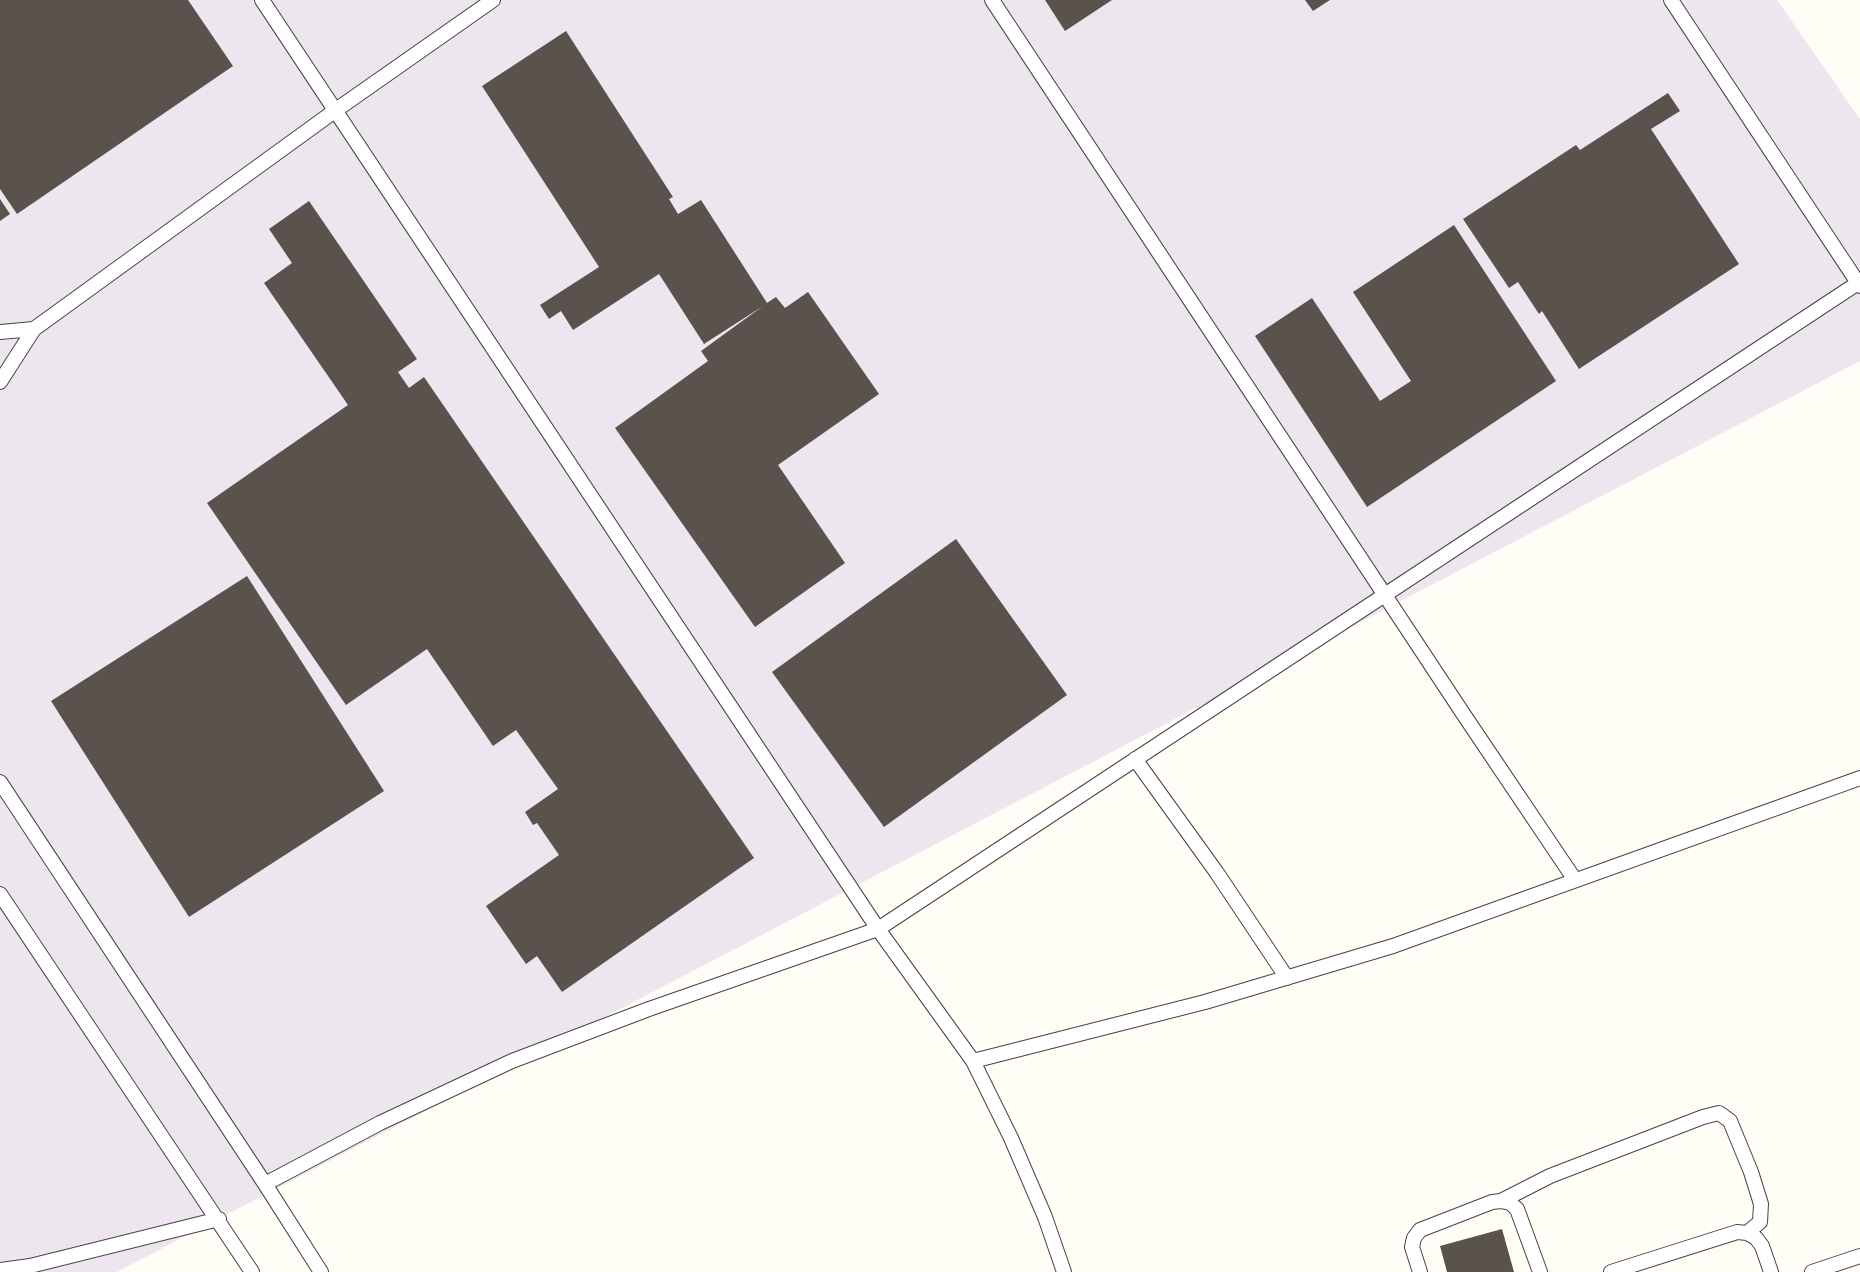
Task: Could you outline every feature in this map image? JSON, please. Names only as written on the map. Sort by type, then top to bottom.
[{"type":"lane","points":[[262,0],[878,929],[973,1061],[1011,1138],[1045,1217],[1064,1272]]},
{"type":"lane","points":[[0,382],[34,329],[336,110],[493,0]]},
{"type":"lane","points":[[992,0],[1575,880]]},
{"type":"lane","points":[[266,1184],[380,1123],[512,1061],[649,1009],[878,929],[1859,284],[1672,0]]},
{"type":"lane","points":[[0,332],[34,329]]},
{"type":"lane","points":[[1135,759],[1217,874],[1287,978]]},
{"type":"lane","points":[[973,1061],[1205,1002],[1393,946],[1860,778]]},
{"type":"lane","points":[[0,782],[266,1184],[321,1272]]},
{"type":"lane","points":[[0,894],[252,1272]]},
{"type":"lane","points":[[1501,1201],[1550,1176],[1703,1117],[1719,1113],[1730,1122],[1751,1172],[1761,1204],[1760,1222],[1747,1233]]},
{"type":"lane","points":[[1420,1272],[1412,1247],[1414,1238],[1420,1230],[1492,1202],[1501,1201],[1510,1203],[1517,1209],[1540,1272]]},
{"type":"lane","points":[[0,1270],[30,1266],[218,1219]]},
{"type":"lane","points":[[1611,1272],[1737,1232],[1747,1233],[1756,1238],[1762,1246],[1770,1272]]},
{"type":"lane","points":[[1812,1272],[1860,1256]]},
{"type":"shaded area","points":[[0,0],[1777,0],[1860,119],[1860,361],[117,1272],[0,1272]]},
{"type":"building","points":[[0,0],[188,0],[233,66],[17,214],[0,189]]},
{"type":"building","points":[[1045,0],[1112,0],[1065,31]]},
{"type":"building","points":[[1305,0],[1330,0],[1313,11]]},
{"type":"building","points":[[566,31],[673,197],[669,199],[678,214],[701,200],[767,303],[776,297],[785,308],[808,292],[879,394],[778,465],[845,563],[755,627],[615,428],[708,361],[701,351],[763,306],[704,344],[659,274],[573,330],[561,311],[549,319],[540,305],[599,267],[482,86]]},
{"type":"building","points":[[1668,93],[1680,111],[1651,129],[1739,264],[1579,369],[1542,311],[1539,314],[1518,282],[1509,288],[1463,219],[1576,145],[1580,150]]},
{"type":"building","points":[[0,199],[10,214],[0,221]]},
{"type":"building","points":[[309,201],[417,359],[398,372],[409,388],[424,377],[754,858],[562,992],[537,956],[526,964],[486,906],[559,855],[537,823],[533,825],[525,812],[558,789],[516,730],[493,746],[427,649],[346,705],[207,503],[348,405],[264,283],[292,263],[269,229]]},
{"type":"building","points":[[1454,225],[1556,381],[1367,507],[1255,336],[1312,298],[1380,401],[1411,381],[1353,292]]},
{"type":"building","points":[[956,539],[1067,695],[884,827],[772,672]]},
{"type":"building","points":[[247,576],[384,791],[189,917],[51,701]]},
{"type":"building","points":[[1502,1229],[1514,1272],[1447,1272],[1440,1246]]}]
